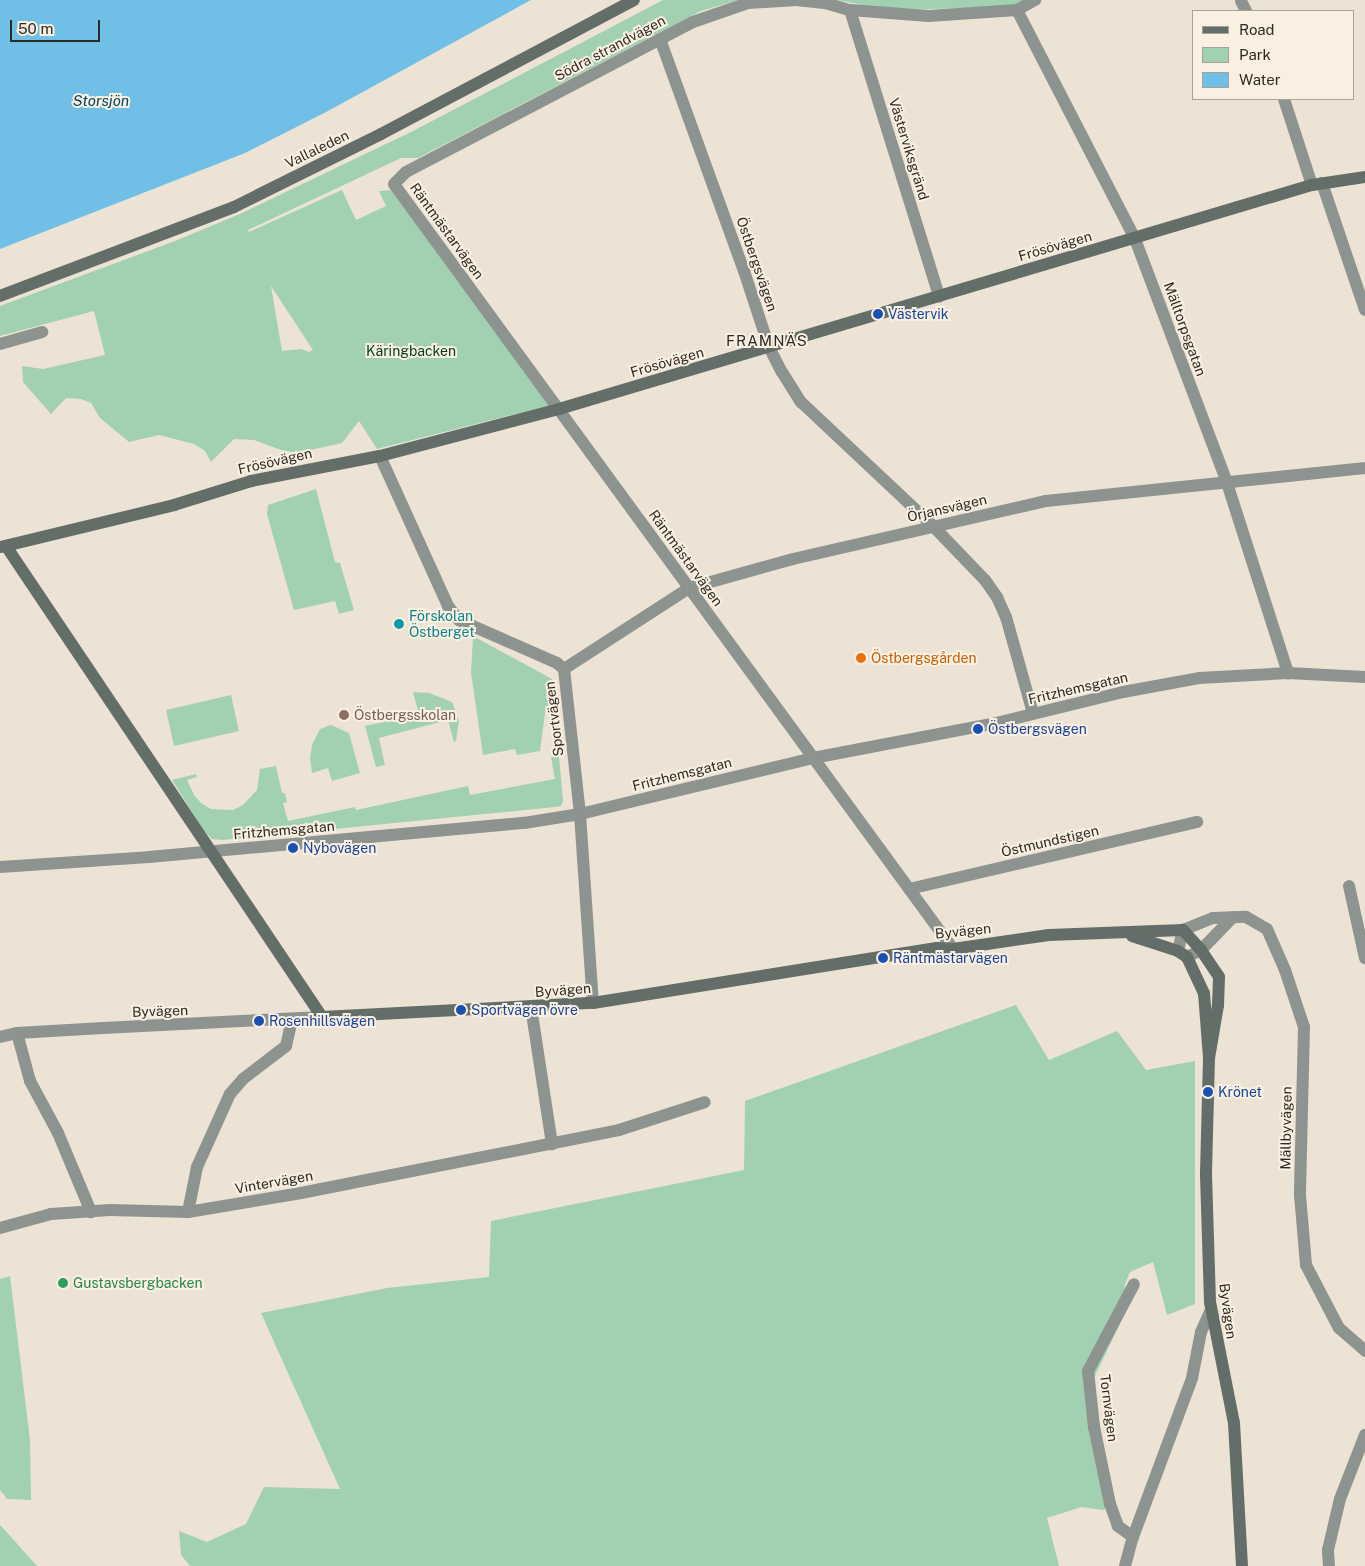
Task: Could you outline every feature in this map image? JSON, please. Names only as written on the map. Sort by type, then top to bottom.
[{"type":"street","name":"Vallaleden","points":[[0,296],[234,207],[381,134],[634,0]]},
{"type":"street","name":"Södra strandvägen","points":[[394,184],[406,172],[660,39],[711,14],[748,3],[796,0],[825,3],[850,10],[928,16],[1017,10],[1035,0]]},
{"type":"street","name":"Västerviksgränd","points":[[850,10],[939,296]]},
{"type":"street","name":"Mälltorpsgatan","points":[[1017,10],[1135,239],[1226,483],[1288,673]]},
{"type":"street","name":"Östbergsvägen","points":[[660,39],[744,271],[769,347],[782,372],[801,402],[933,526],[985,580],[997,597],[1006,617],[1033,713]]},
{"type":"street","points":[[1284,100],[1365,310]]},
{"type":"street","name":"Frösövägen","points":[[3,547],[174,505],[251,481],[380,456],[559,409],[1317,184],[1365,176]]},
{"type":"street","name":"Räntmästarvägen","points":[[394,184],[953,949]]},
{"type":"street","points":[[0,344],[42,332]]},
{"type":"street","name":"Sportvägen","points":[[380,456],[448,606],[459,620],[557,663],[564,669],[580,814],[593,1003]]},
{"type":"street","name":"Örjansvägen","points":[[564,669],[689,588],[793,559],[1046,501],[1365,468]]},
{"type":"street","points":[[3,547],[322,1017]]},
{"type":"street","name":"Fritzhemsgatan","points":[[0,867],[211,851],[524,823],[580,814],[813,758],[992,724],[1123,692],[1199,678],[1288,673],[1365,677]]},
{"type":"street","name":"Östmundstigen","points":[[909,889],[1197,822]]},
{"type":"street","points":[[1349,886],[1365,958]]},
{"type":"street","points":[[1183,930],[1182,954],[1202,950],[1233,917]]},
{"type":"street","name":"Mällbyvägen","points":[[1183,930],[1213,918],[1246,917],[1267,929],[1285,970],[1304,1027],[1300,1195],[1306,1265],[1339,1328],[1365,1350]]},
{"type":"street","name":"Byvägen","points":[[0,1037],[17,1033],[593,1003],[937,948],[953,949],[1049,935],[1183,930],[1202,950],[1218,977],[1218,1005],[1209,1058]]},
{"type":"street","name":"Byvägen","points":[[1125,933],[1182,954],[1204,993],[1209,1058],[1206,1175],[1211,1310],[1234,1423],[1242,1566]]},
{"type":"street","points":[[531,1007],[552,1144]]},
{"type":"street","points":[[188,1212],[197,1167],[230,1094],[243,1079],[286,1046],[292,1020]]},
{"type":"street","points":[[17,1033],[30,1080],[58,1133],[91,1212]]},
{"type":"street","name":"Vintervägen","points":[[0,1228],[51,1214],[110,1210],[188,1212],[378,1179],[619,1130],[705,1102]]},
{"type":"street","name":"Tornvägen","points":[[1133,1537],[1118,1526],[1110,1504],[1094,1427],[1088,1371],[1134,1284]]},
{"type":"street","points":[[1125,1566],[1133,1537],[1192,1378],[1201,1332],[1211,1310]]},
{"type":"street","points":[[1329,1566],[1328,1550],[1340,1499],[1365,1435]]},
{"type":"green space","name":"Käringbacken","points":[[663,0],[738,0],[701,11],[418,158],[401,158],[248,230],[249,232],[342,190],[356,220],[386,206],[379,191],[395,190],[551,405],[377,449],[359,421],[342,443],[297,453],[281,450],[254,440],[234,439],[211,462],[205,451],[194,444],[159,435],[129,442],[100,418],[91,403],[81,399],[66,398],[51,414],[23,382],[22,366],[43,369],[105,355],[94,311],[0,336],[0,306],[175,241],[240,214],[413,131]],"holes":[[[271,286],[313,350],[309,352],[301,349],[282,351]]]},
{"type":"green space","points":[[837,0],[1026,0],[1015,5],[926,9],[878,8]]},
{"type":"green space","points":[[316,489],[335,562],[340,563],[354,610],[339,614],[335,601],[294,610],[267,514],[268,505]]},
{"type":"green space","points":[[473,636],[552,679],[556,704],[546,706],[540,751],[517,755],[515,749],[483,755],[471,673]]},
{"type":"green space","points":[[413,692],[429,693],[452,702],[459,721],[456,741],[454,742],[448,720],[379,738],[385,765],[376,767],[365,726],[398,719],[418,711]]},
{"type":"green space","points":[[231,695],[239,731],[174,746],[166,710]]},
{"type":"green space","points":[[331,725],[349,733],[360,773],[332,781],[328,768],[312,773],[310,758],[312,745],[320,729]]},
{"type":"green space","points":[[559,756],[563,801],[561,806],[223,840],[212,839],[204,831],[172,780],[196,774],[197,777],[187,780],[194,795],[201,803],[211,809],[233,810],[243,805],[257,790],[260,769],[276,766],[282,793],[285,793],[287,802],[283,803],[288,821],[355,807],[356,810],[468,786],[470,795],[555,779],[551,757]]},
{"type":"green space","points":[[1016,1005],[1049,1060],[1117,1031],[1146,1070],[1195,1061],[1195,1304],[1167,1315],[1153,1262],[1130,1272],[1125,1284],[1123,1299],[1126,1311],[1092,1382],[1114,1505],[1103,1510],[1081,1507],[1047,1518],[1059,1566],[190,1566],[181,1555],[179,1531],[207,1542],[246,1524],[264,1487],[340,1489],[261,1313],[387,1288],[489,1277],[491,1221],[744,1170],[745,1101]]},
{"type":"green space","points":[[10,1276],[30,1440],[31,1500],[7,1499],[0,1490],[0,1279]]},
{"type":"green space","points":[[0,1525],[3,1528],[37,1566],[0,1566]]},
{"type":"water","name":"Storsjön","points":[[0,0],[531,0],[328,111],[245,153],[0,249]]},
{"type":"place","name":"Västervik","points":[[878,314]]},
{"type":"place","name":"Förskolan Östberget","points":[[399,624]]},
{"type":"place","name":"Östbergsgården","points":[[861,658]]},
{"type":"place","name":"Östbergsskolan","points":[[344,715]]},
{"type":"place","name":"Östbergsvägen","points":[[978,729]]},
{"type":"place","name":"Nybovägen","points":[[293,848]]},
{"type":"place","name":"Räntmästarvägen","points":[[883,958]]},
{"type":"place","name":"Sportvägen övre","points":[[461,1010]]},
{"type":"place","name":"Rosenhillsvägen","points":[[259,1021]]},
{"type":"place","name":"Krönet","points":[[1208,1092]]},
{"type":"place","name":"Gustavsbergbacken","points":[[63,1283]]},
{"type":"district","name":"FRAMNÄS","points":[[767,341]]}]
